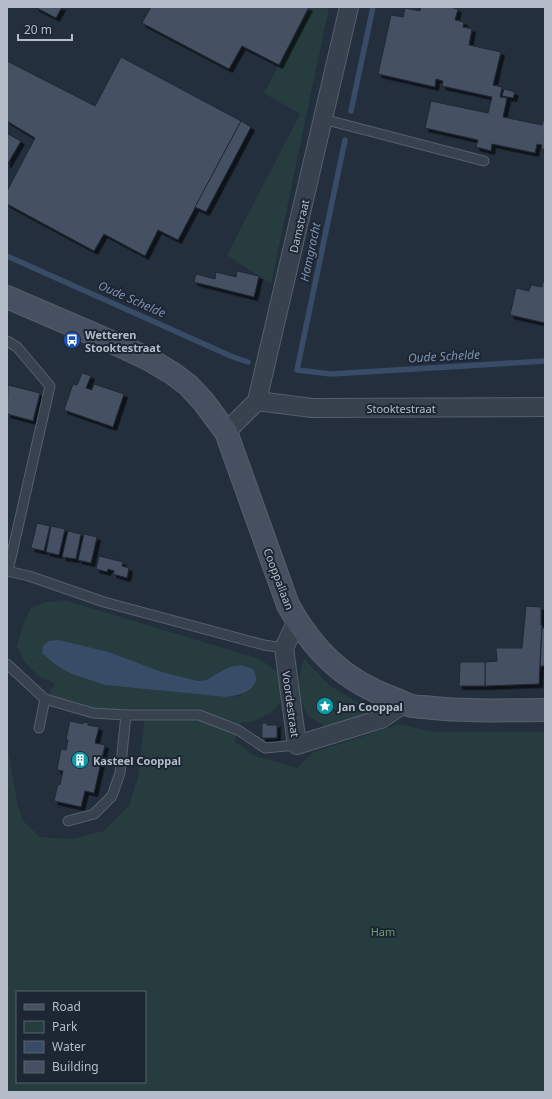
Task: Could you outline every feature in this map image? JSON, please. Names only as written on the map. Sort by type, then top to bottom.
[{"type":"street","name":"Damstraat","points":[[257,401],[349,7]]},
{"type":"street","name":"Cooppallaan","points":[[7,297],[150,360],[172,373],[188,385],[203,401],[226,432],[288,605],[312,642],[330,662],[345,674],[383,695],[412,706],[450,710],[545,710]]},
{"type":"street","name":"Stooktestraat","points":[[257,401],[312,408],[545,407]]},
{"type":"street","points":[[226,432],[257,401]]},
{"type":"street","points":[[284,648],[297,621]]},
{"type":"street","name":"Voordestraat","points":[[284,648],[297,745],[382,719],[405,703]]},
{"type":"lane","points":[[323,119],[484,161]]},
{"type":"lane","points":[[7,341],[17,347],[50,386],[8,571],[29,576],[104,602],[264,645],[284,648]]},
{"type":"lane","points":[[7,664],[45,700],[93,713],[126,715],[199,715],[238,730],[265,748],[297,745]]},
{"type":"lane","points":[[39,728],[45,700]]},
{"type":"lane","points":[[68,821],[94,814],[112,796],[120,773],[126,715]]},
{"type":"green space","points":[[309,7],[329,7],[271,284],[227,255],[300,114],[264,93]]},
{"type":"green space","name":"Ham","points":[[67,601],[260,659],[276,671],[282,683],[280,703],[272,712],[252,722],[241,722],[234,741],[253,755],[297,768],[312,753],[400,724],[433,732],[545,732],[545,1092],[7,1092],[7,745],[18,807],[23,821],[40,837],[72,839],[104,831],[129,806],[138,777],[145,715],[126,715],[45,699],[55,683],[38,676],[24,661],[17,647],[22,627],[31,608],[46,602]],"holes":[[[109,652],[162,672],[198,681],[206,680],[229,667],[255,684],[240,696],[226,697],[105,685],[72,674]]]},
{"type":"green space","points":[[304,659],[329,685],[377,712],[325,726],[308,716],[299,697],[299,678]]},
{"type":"water","points":[[58,640],[109,652],[162,672],[198,681],[206,680],[229,667],[241,665],[253,669],[256,677],[255,683],[253,687],[245,692],[235,696],[226,697],[105,685],[72,674],[56,665],[42,653],[43,646],[49,641]]},
{"type":"building","points":[[35,7],[62,7],[56,18]]},
{"type":"building","points":[[151,7],[309,7],[279,65],[242,46],[229,69],[142,23]]},
{"type":"building","points":[[421,7],[450,7],[458,9],[455,20],[464,22],[463,27],[472,29],[469,45],[501,52],[493,85],[502,87],[500,97],[507,98],[503,117],[542,125],[545,114],[545,149],[541,149],[542,145],[537,144],[535,153],[492,144],[491,151],[476,147],[478,140],[425,128],[431,101],[488,113],[492,97],[442,86],[443,81],[436,79],[435,87],[378,74],[391,15],[403,17],[405,8],[420,11]]},
{"type":"building","points":[[121,57],[241,121],[178,240],[158,230],[145,256],[104,234],[94,251],[7,204],[7,191],[35,138],[7,121],[7,61],[95,106]]},
{"type":"building","points":[[504,89],[515,92],[513,98],[502,96]]},
{"type":"building","points":[[241,121],[251,127],[206,212],[195,207]]},
{"type":"building","points":[[8,134],[21,141],[7,165],[7,135]]},
{"type":"building","points":[[237,271],[259,276],[254,297],[194,282],[196,274],[215,279],[216,272],[236,277]]},
{"type":"building","points":[[545,273],[545,323],[510,315],[516,288],[529,291],[531,285],[542,287]]},
{"type":"building","points":[[82,373],[91,376],[86,388],[92,390],[94,384],[124,394],[113,427],[64,410],[73,384],[77,385]]},
{"type":"building","points":[[8,385],[40,393],[33,421],[7,414]]},
{"type":"building","points":[[37,523],[50,526],[44,551],[31,548]]},
{"type":"building","points":[[51,526],[65,529],[59,555],[46,552]]},
{"type":"building","points":[[68,531],[81,534],[76,559],[62,557]]},
{"type":"building","points":[[84,534],[97,537],[91,563],[78,560]]},
{"type":"building","points":[[99,556],[123,562],[122,566],[129,568],[127,578],[113,574],[114,571],[108,569],[107,572],[96,569]]},
{"type":"building","points":[[526,606],[541,607],[542,625],[539,684],[485,686],[485,662],[497,661],[496,648],[522,648]]},
{"type":"building","points":[[542,628],[545,628],[545,666],[540,666]]},
{"type":"building","points":[[460,662],[485,662],[485,686],[459,686]]},
{"type":"building","name":"Kasteel Cooppal","points":[[70,721],[83,724],[83,722],[88,723],[88,725],[99,727],[95,743],[105,745],[94,793],[85,791],[81,807],[54,801],[63,771],[57,770],[61,749],[66,750],[68,740],[66,739]]},
{"type":"building","points":[[262,723],[267,723],[267,725],[276,725],[277,723],[277,738],[262,738]]},
{"type":"waterway","name":"Hamgracht","points":[[351,111],[373,7]]},
{"type":"waterway","name":"Oude Schelde","points":[[345,140],[297,370],[331,374],[545,361]]},
{"type":"waterway","name":"Oude Schelde","points":[[7,256],[233,357],[248,362]]},
{"type":"place","name":"Wetteren Stooktestraat","points":[[72,340]]},
{"type":"place","name":"Jan Cooppal","points":[[325,706]]},
{"type":"place","name":"Kasteel Cooppal","points":[[80,760]]}]
